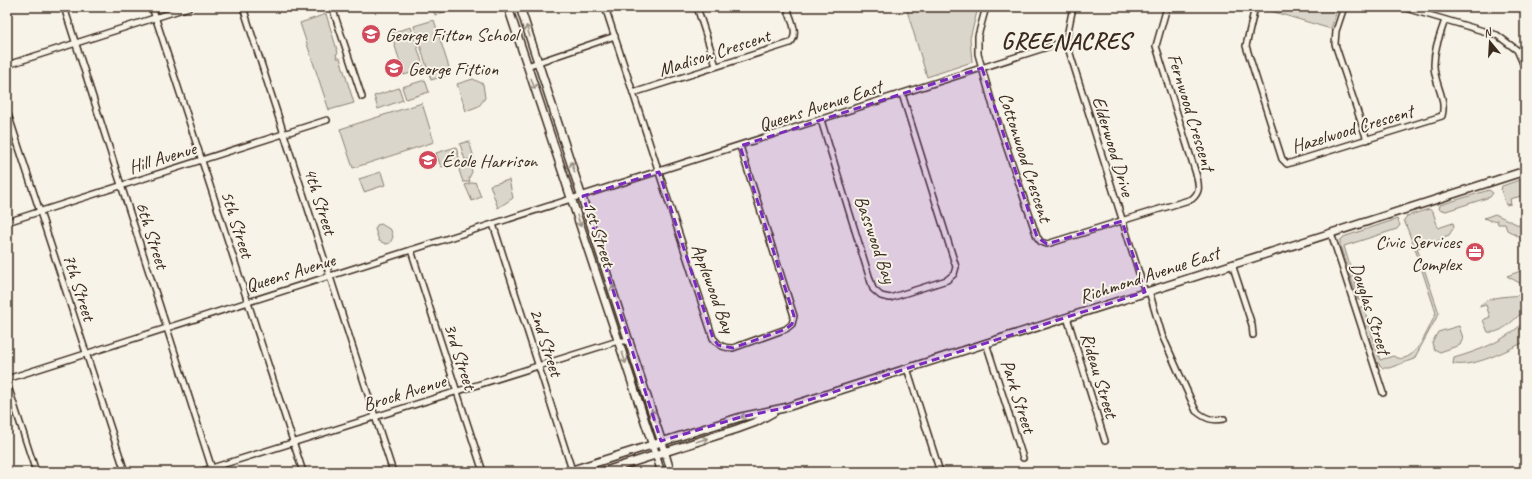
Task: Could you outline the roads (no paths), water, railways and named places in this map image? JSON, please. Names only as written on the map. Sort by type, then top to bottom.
[{"type":"main road","name":"1st Street","points":[[508,7],[656,455]]},
{"type":"main road","name":"1st Street","points":[[520,7],[583,196],[665,452]]},
{"type":"main road","name":"Richmond Avenue East","points":[[569,471],[741,417],[784,408],[1525,171]]},
{"type":"main road","name":"Richmond Avenue East","points":[[602,472],[756,422],[784,408]]},
{"type":"street","name":"6th Street","points":[[64,7],[213,470]]},
{"type":"street","name":"5th Street","points":[[152,7],[303,472]]},
{"type":"street","points":[[7,65],[188,7]]},
{"type":"street","name":"4th Street","points":[[243,7],[393,472]]},
{"type":"street","points":[[332,7],[362,97]]},
{"type":"street","name":"Applewood Bay","points":[[606,7],[713,338],[718,345],[725,348],[733,348],[786,329],[792,324],[794,316],[740,146]]},
{"type":"street","points":[[697,7],[716,66]]},
{"type":"street","name":"Madison Crescent","points":[[633,93],[790,43],[794,39],[795,33],[786,7]]},
{"type":"street","points":[[982,68],[977,42],[986,7]]},
{"type":"street","name":"Elderwood Drive","points":[[1073,7],[1066,41],[1122,221],[1152,301],[1162,335],[1196,411],[1205,418],[1214,421],[1224,419]]},
{"type":"street","name":"Fernwood Crescent","points":[[1122,221],[1192,199],[1197,195],[1199,186],[1156,46],[1167,7]]},
{"type":"street","name":"Hazelwood Crescent","points":[[1256,7],[1246,46],[1282,159],[1287,164],[1302,161],[1442,116],[1445,106],[1434,67],[1435,49],[1445,20]]},
{"type":"street","points":[[1344,7],[1336,31],[1335,44],[1367,140]]},
{"type":"street","points":[[1402,7],[1497,36],[1517,50],[1525,68]]},
{"type":"street","points":[[527,66],[615,36]]},
{"type":"street","name":"Queens Avenue East","points":[[583,196],[1066,41]]},
{"type":"street","name":"Cottonwood Crescent","points":[[982,68],[1033,228],[1041,242],[1047,244],[1056,242],[1122,221]]},
{"type":"street","name":"Basswood Bay","points":[[821,120],[873,289],[880,296],[890,298],[947,280],[954,274],[956,267],[902,94]]},
{"type":"street","name":"7th Street","points":[[7,111],[125,472]]},
{"type":"street","name":"Hill Avenue","points":[[7,222],[327,120]]},
{"type":"street","name":"Queens Avenue","points":[[7,379],[247,301],[583,196]]},
{"type":"street","name":"2nd Street","points":[[493,224],[539,366],[569,471]]},
{"type":"street","name":"Douglas Street","points":[[1331,233],[1383,393]]},
{"type":"street","name":"3rd Street","points":[[411,250],[483,472]]},
{"type":"street","points":[[1232,264],[1252,325],[1253,335]]},
{"type":"street","name":"Rideau Street","points":[[1067,317],[1105,441]]},
{"type":"street","name":"Brock Avenue","points":[[199,472],[213,470],[293,442],[618,341],[630,341]]},
{"type":"street","name":"Park Street","points":[[986,343],[1024,458]]},
{"type":"street","points":[[907,368],[940,472]]},
{"type":"street","points":[[7,383],[36,472]]},
{"type":"street","name":"1st Street","points":[[665,452],[672,472]]},
{"type":"street","name":"1st Street","points":[[656,455],[661,472]]},
{"type":"place","name":"George Fitton School","points":[[371,34]]},
{"type":"place","name":"George Fittion","points":[[394,68]]},
{"type":"place","name":"École Harrison","points":[[428,160]]},
{"type":"place","name":"Civic Services Complex","points":[[1475,252]]},
{"type":"district","name":"GREENACRES","points":[[1066,41]]}]
